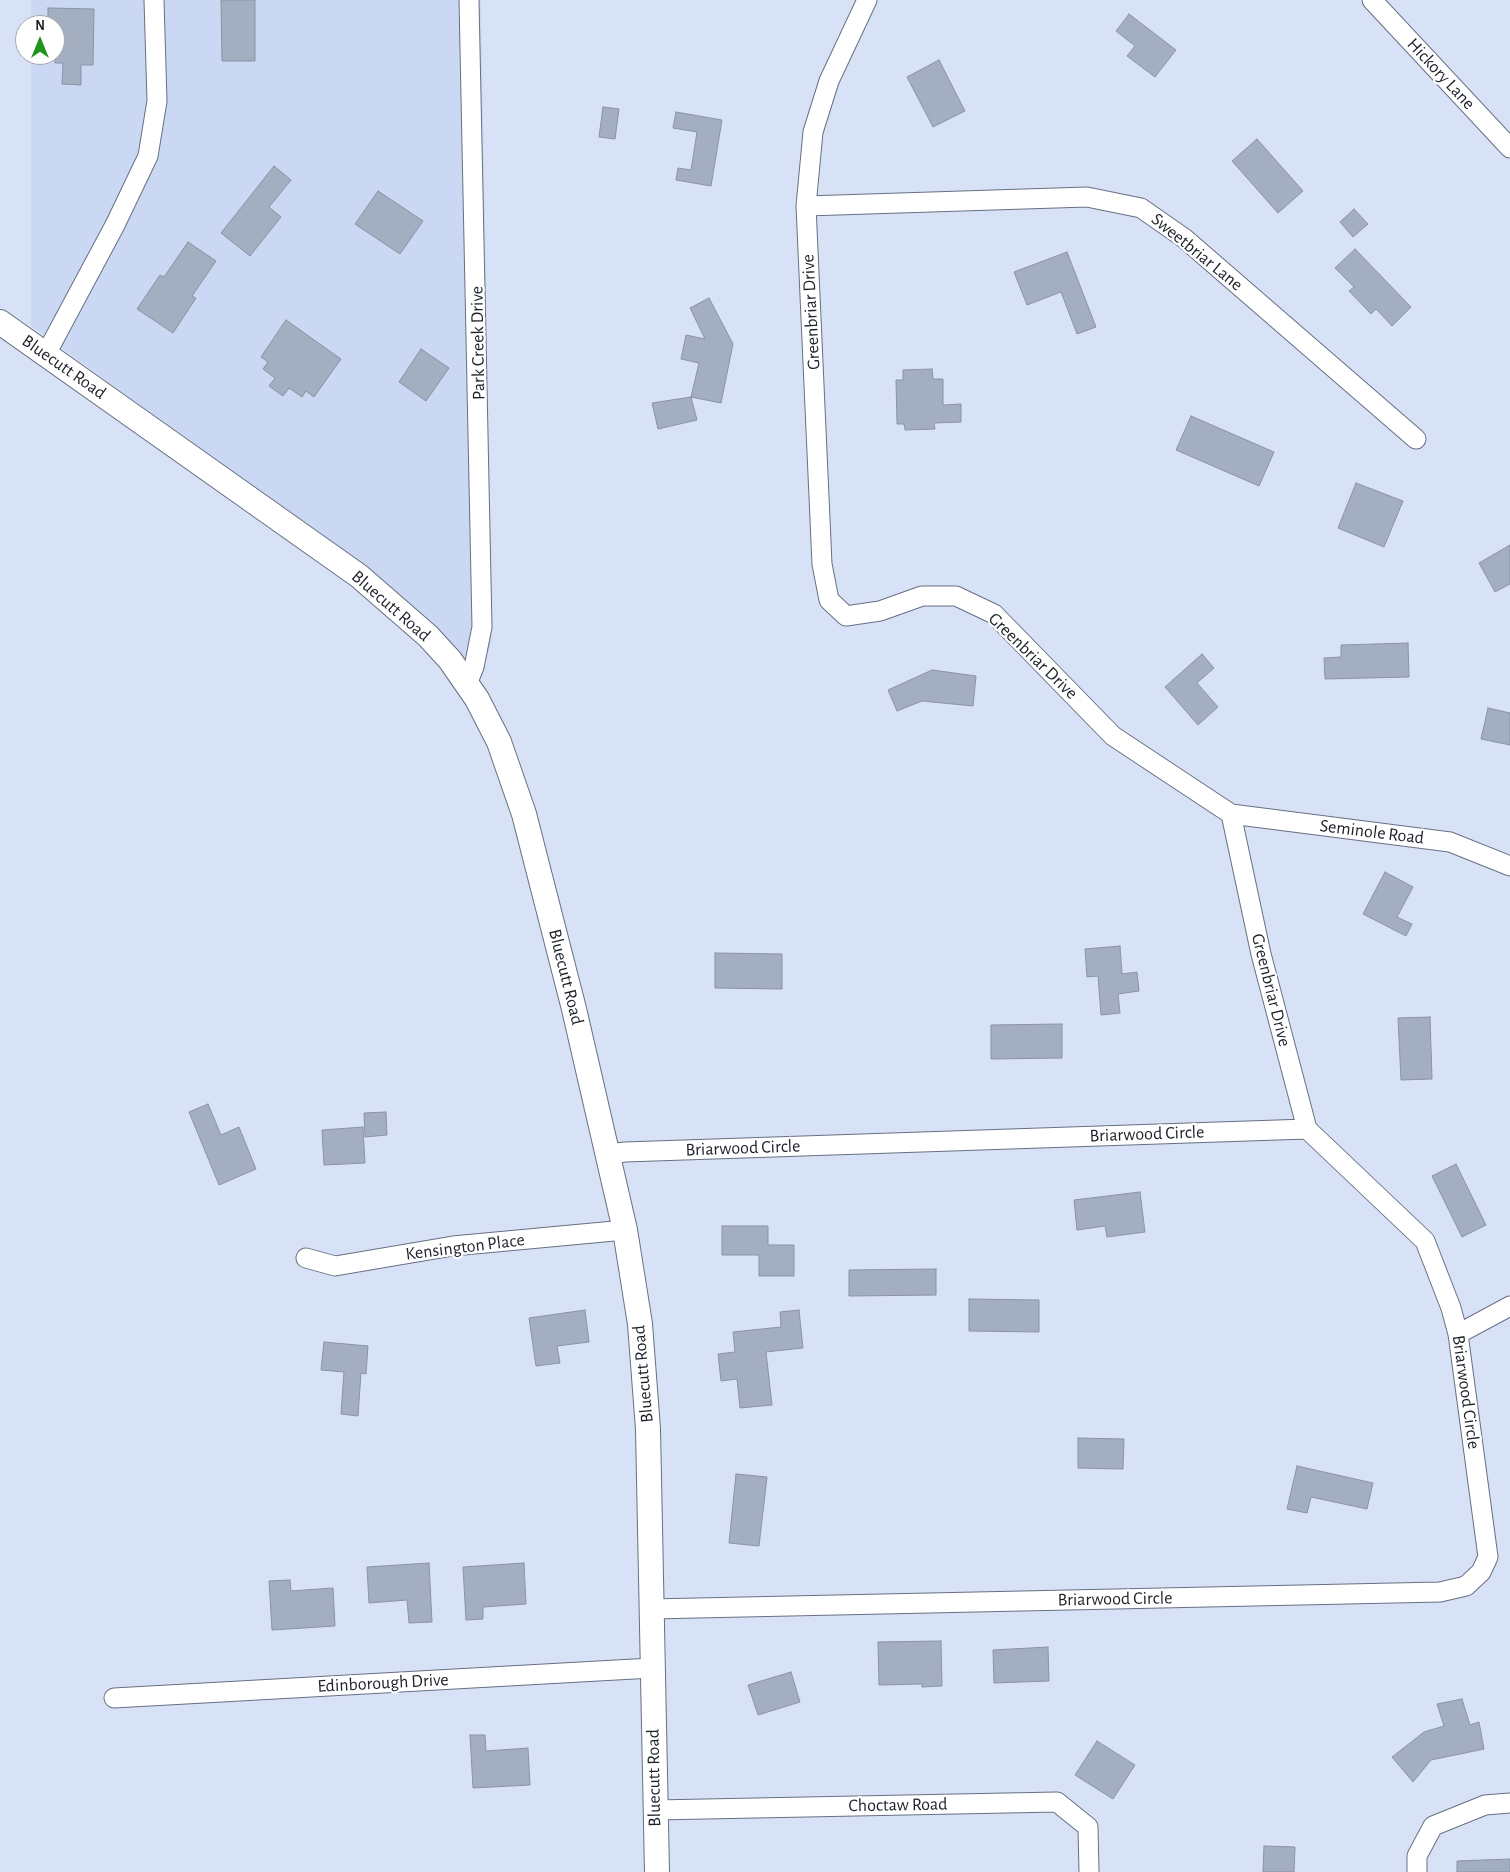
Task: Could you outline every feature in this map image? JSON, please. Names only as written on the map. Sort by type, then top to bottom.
[{"type":"street","points":[[46,354],[114,226],[148,156],[157,101],[154,0]]},
{"type":"street","name":"Park Creek Drive","points":[[467,684],[474,667],[482,627],[469,0]]},
{"type":"street","name":"Greenbriar Drive","points":[[867,0],[828,81],[813,132],[806,206],[822,564],[828,600],[846,616],[880,611],[922,596],[956,596],[994,614],[1113,736],[1231,814],[1262,954],[1307,1129]]},
{"type":"street","name":"Hickory Lane","points":[[1372,0],[1510,148]]},
{"type":"street","name":"Sweetbriar Lane","points":[[806,206],[1087,197],[1141,208],[1184,238],[1416,439]]},
{"type":"street","name":"Bluecutt Road","points":[[0,322],[359,576],[428,636],[450,660],[482,708],[499,742],[524,814],[609,1154],[625,1230],[640,1324],[648,1429],[657,1872]]},
{"type":"street","name":"Seminole Road","points":[[1231,814],[1450,842],[1510,866]]},
{"type":"street","name":"Briarwood Circle","points":[[609,1154],[635,1151],[1307,1129],[1425,1241],[1451,1308],[1458,1334],[1488,1557],[1480,1572],[1466,1586],[1440,1592],[651,1608]]},
{"type":"street","name":"Kensington Place","points":[[306,1258],[335,1266],[453,1246],[625,1230]]},
{"type":"street","points":[[1458,1334],[1510,1306]]},
{"type":"street","name":"Edinborough Drive","points":[[114,1698],[652,1668]]},
{"type":"street","name":"Choctaw Road","points":[[655,1810],[1057,1802],[1088,1827],[1089,1872]]},
{"type":"street","points":[[1417,1872],[1417,1856],[1433,1826],[1485,1805],[1510,1803]]},
{"type":"shaded area","points":[[31,0],[481,0],[492,640],[480,680],[447,639],[376,575],[31,326],[31,65],[65,65],[65,15],[31,15]]},
{"type":"building","points":[[221,0],[255,0],[255,61],[222,61]]},
{"type":"building","points":[[48,8],[94,9],[93,65],[81,65],[81,85],[62,84],[63,65],[65,65],[65,15],[48,15]]},
{"type":"building","points":[[1129,14],[1176,50],[1155,77],[1127,56],[1135,46],[1116,31]]},
{"type":"building","points":[[939,60],[965,111],[933,127],[907,77]]},
{"type":"building","points":[[603,107],[619,109],[615,139],[599,137]]},
{"type":"building","points":[[676,112],[722,120],[711,186],[676,180],[678,168],[691,170],[697,132],[673,128]]},
{"type":"building","points":[[1257,139],[1303,191],[1278,213],[1232,161]]},
{"type":"building","points":[[274,166],[291,180],[269,207],[281,217],[250,256],[221,233]]},
{"type":"building","points":[[378,191],[423,221],[400,254],[355,224]]},
{"type":"building","points":[[1354,209],[1368,224],[1353,237],[1340,222]]},
{"type":"building","points":[[188,242],[216,261],[192,296],[196,298],[173,333],[137,309],[160,275],[164,277]]},
{"type":"building","points":[[1355,249],[1411,307],[1392,326],[1376,309],[1371,314],[1349,291],[1354,287],[1335,268]]},
{"type":"building","points":[[1067,252],[1096,327],[1077,334],[1061,292],[1027,305],[1014,272]]},
{"type":"building","points":[[709,298],[733,344],[721,403],[691,397],[699,363],[681,359],[686,335],[705,339],[690,308]]},
{"type":"building","points":[[286,320],[341,359],[314,397],[306,391],[302,397],[289,388],[283,396],[269,386],[275,378],[263,369],[268,362],[261,357]]},
{"type":"building","points":[[421,349],[449,368],[426,401],[399,382]]},
{"type":"building","points":[[932,369],[933,379],[943,379],[943,405],[961,404],[961,422],[934,423],[935,429],[905,430],[904,424],[897,424],[896,380],[903,380],[903,370]]},
{"type":"building","points":[[691,397],[697,420],[658,429],[652,403]]},
{"type":"building","points":[[1191,416],[1274,452],[1259,486],[1176,450]]},
{"type":"building","points":[[1356,483],[1403,501],[1384,547],[1338,528]]},
{"type":"building","points":[[1510,545],[1510,584],[1495,592],[1479,563]]},
{"type":"building","points":[[1408,643],[1409,677],[1325,679],[1324,658],[1341,657],[1341,645]]},
{"type":"building","points":[[1202,654],[1214,668],[1197,683],[1218,707],[1198,725],[1165,687]]},
{"type":"building","points":[[932,670],[976,676],[973,706],[922,701],[897,711],[888,690]]},
{"type":"building","points":[[1488,708],[1510,713],[1510,745],[1481,739]]},
{"type":"building","points":[[1385,872],[1413,887],[1397,917],[1412,924],[1406,936],[1363,914]]},
{"type":"building","points":[[1120,946],[1122,974],[1137,972],[1139,991],[1118,994],[1120,1013],[1101,1015],[1098,976],[1087,977],[1085,949]]},
{"type":"building","points":[[715,953],[782,954],[782,989],[715,988]]},
{"type":"building","points":[[1430,1017],[1432,1079],[1401,1080],[1398,1018]]},
{"type":"building","points":[[1062,1024],[1062,1058],[991,1059],[991,1025]]},
{"type":"building","points":[[208,1104],[221,1135],[239,1127],[256,1169],[219,1185],[189,1112]]},
{"type":"building","points":[[386,1112],[387,1135],[365,1137],[364,1113]]},
{"type":"building","points":[[363,1127],[365,1163],[324,1165],[322,1130]]},
{"type":"building","points":[[1456,1164],[1486,1225],[1462,1237],[1432,1176]]},
{"type":"building","points":[[1140,1192],[1145,1232],[1107,1237],[1105,1226],[1077,1230],[1074,1200]]},
{"type":"building","points":[[722,1226],[768,1226],[768,1245],[794,1245],[794,1276],[759,1276],[759,1255],[722,1255]]},
{"type":"building","points":[[936,1269],[936,1295],[849,1296],[849,1270]]},
{"type":"building","points":[[969,1299],[1039,1300],[1039,1332],[969,1331]]},
{"type":"building","points":[[585,1310],[589,1342],[557,1346],[560,1363],[536,1366],[529,1318]]},
{"type":"building","points":[[799,1310],[803,1348],[766,1352],[772,1405],[740,1408],[737,1379],[721,1381],[718,1354],[735,1352],[733,1332],[781,1327],[780,1312]]},
{"type":"building","points":[[324,1342],[368,1346],[366,1374],[361,1373],[358,1416],[341,1414],[344,1372],[321,1370]]},
{"type":"building","points":[[1078,1438],[1124,1439],[1123,1469],[1078,1468]]},
{"type":"building","points":[[1297,1466],[1373,1483],[1367,1509],[1311,1497],[1307,1513],[1287,1509]]},
{"type":"building","points":[[736,1474],[767,1477],[759,1546],[729,1543]]},
{"type":"building","points":[[429,1563],[432,1622],[409,1623],[407,1600],[369,1603],[367,1567]]},
{"type":"building","points":[[524,1563],[526,1604],[483,1607],[483,1619],[466,1620],[463,1567]]},
{"type":"building","points":[[290,1580],[291,1591],[333,1588],[335,1626],[272,1630],[269,1581]]},
{"type":"building","points":[[941,1641],[942,1686],[922,1687],[922,1684],[879,1685],[878,1642]]},
{"type":"building","points":[[1048,1647],[1049,1681],[994,1683],[993,1650]]},
{"type":"building","points":[[791,1672],[800,1702],[758,1715],[748,1685]]},
{"type":"building","points":[[1462,1699],[1470,1725],[1479,1722],[1484,1749],[1431,1760],[1413,1782],[1392,1757],[1424,1732],[1444,1726],[1437,1704]]},
{"type":"building","points":[[470,1735],[485,1735],[486,1751],[528,1748],[530,1785],[473,1788]]},
{"type":"building","points":[[1097,1741],[1135,1765],[1113,1799],[1075,1775]]},
{"type":"building","points":[[1264,1846],[1295,1847],[1294,1872],[1263,1872]]},
{"type":"building","points":[[1510,1859],[1510,1872],[1457,1872],[1457,1861]]}]
